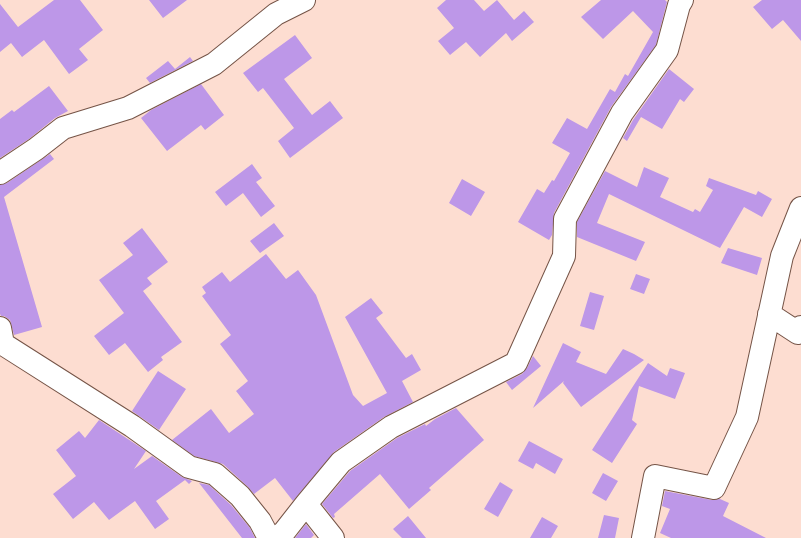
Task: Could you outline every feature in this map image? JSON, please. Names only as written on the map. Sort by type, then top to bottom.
[{"type":"street","points":[[0,173],[36,149],[63,128],[128,108],[214,64],[276,14],[304,0]]},
{"type":"street","points":[[276,538],[284,532],[341,462],[391,427],[516,363],[564,256],[565,219],[622,113],[667,50],[679,5],[682,0]]},
{"type":"street","points":[[643,538],[654,476],[714,488],[747,417],[782,256],[801,208]]},
{"type":"street","points":[[770,314],[800,332]]},
{"type":"street","points":[[0,328],[3,344],[132,426],[189,467],[214,474],[240,496],[260,521],[269,538]]},
{"type":"street","points":[[306,504],[333,538]]},
{"type":"building","points":[[54,0],[80,0],[103,30],[79,49],[88,60],[69,74],[44,40],[22,57],[11,43],[0,52],[0,4],[18,27]]},
{"type":"building","points":[[149,0],[187,0],[163,18]]},
{"type":"building","points":[[446,0],[474,0],[484,11],[497,0],[514,20],[524,11],[534,22],[512,41],[506,33],[480,57],[466,42],[450,55],[438,41],[454,28],[437,8]]},
{"type":"building","points":[[601,0],[665,0],[667,2],[656,45],[611,107],[554,213],[552,235],[549,240],[518,222],[537,189],[544,193],[552,180],[554,181],[570,153],[552,143],[567,118],[587,129],[610,89],[615,92],[625,74],[628,76],[653,32],[633,11],[603,39],[581,17]]},
{"type":"building","points":[[762,0],[801,0],[801,41],[783,20],[772,29],[753,7]]},
{"type":"building","points":[[295,35],[312,58],[284,79],[312,115],[330,101],[343,118],[290,158],[278,141],[294,128],[263,88],[258,92],[243,73]]},
{"type":"building","points":[[190,57],[193,61],[150,83],[146,78],[168,61],[175,69]]},
{"type":"building","points":[[669,69],[694,89],[684,102],[680,99],[662,129],[641,117],[627,141],[623,138],[633,120]]},
{"type":"building","points":[[201,84],[224,115],[205,130],[201,125],[167,151],[141,118],[151,110]]},
{"type":"building","points":[[49,86],[68,111],[55,118],[29,139],[0,158],[0,119],[12,110],[14,112]]},
{"type":"building","points":[[50,154],[54,159],[4,197],[42,327],[14,335],[10,320],[4,316],[1,316],[0,314],[0,185],[7,183]]},
{"type":"building","points":[[252,164],[262,178],[256,182],[275,206],[261,217],[243,193],[226,206],[215,192]]},
{"type":"building","points":[[644,167],[669,178],[660,197],[693,212],[695,209],[700,212],[713,190],[706,186],[709,178],[756,195],[758,191],[772,199],[762,217],[744,207],[720,248],[609,194],[597,223],[645,242],[636,261],[577,237],[577,222],[605,171],[637,187]]},
{"type":"building","points":[[462,179],[485,192],[471,216],[449,203]]},
{"type":"building","points":[[274,223],[284,236],[260,253],[250,241]]},
{"type":"building","points":[[142,228],[168,262],[147,278],[152,284],[143,291],[182,342],[161,357],[163,360],[148,372],[125,343],[109,355],[94,336],[124,313],[99,280],[133,255],[123,243]]},
{"type":"building","points":[[728,248],[762,258],[757,275],[721,263]]},
{"type":"building","points":[[266,254],[286,279],[298,270],[316,295],[353,395],[363,406],[387,393],[345,317],[371,298],[383,313],[376,318],[406,358],[412,354],[421,370],[402,381],[413,402],[384,417],[334,452],[293,501],[275,478],[254,494],[223,464],[194,456],[172,440],[211,409],[229,433],[254,414],[236,391],[248,381],[220,344],[231,335],[202,296],[206,293],[202,287],[222,272],[230,282]]},
{"type":"building","points":[[636,274],[650,279],[644,294],[630,289]]},
{"type":"building","points":[[590,292],[604,296],[594,330],[580,326]]},
{"type":"building","points":[[563,343],[581,352],[576,362],[606,374],[623,349],[644,360],[581,407],[563,383],[564,381],[533,408]]},
{"type":"building","points":[[533,356],[541,366],[512,390],[506,382],[522,374]]},
{"type":"building","points":[[648,363],[667,376],[670,368],[685,373],[675,399],[639,386],[632,420],[637,424],[612,463],[592,450]]},
{"type":"building","points":[[158,371],[186,389],[159,430],[132,411]]},
{"type":"building","points":[[456,408],[484,440],[429,488],[431,490],[409,509],[380,474],[334,514],[335,517],[333,518],[322,504],[350,471],[397,438],[425,424],[426,426],[435,419]]},
{"type":"building","points":[[99,420],[146,451],[134,469],[152,456],[182,477],[192,481],[189,484],[185,480],[156,501],[169,519],[155,529],[135,501],[109,520],[94,502],[73,519],[53,494],[76,476],[56,450],[79,431],[85,438]]},
{"type":"building","points":[[529,441],[563,459],[555,474],[536,463],[533,469],[518,461]]},
{"type":"building","points":[[603,473],[618,481],[606,501],[592,493]]},
{"type":"building","points":[[500,482],[513,490],[498,517],[484,509]]},
{"type":"building","points":[[199,483],[209,485],[231,505],[250,528],[255,538],[242,538]]},
{"type":"building","points":[[665,491],[712,500],[720,499],[729,503],[723,516],[766,538],[671,538],[660,533],[670,509],[662,506]]},
{"type":"building","points":[[604,515],[619,518],[615,538],[598,538]]},
{"type":"building","points":[[408,516],[426,538],[402,538],[393,529]]},
{"type":"building","points":[[542,517],[558,526],[551,538],[530,538]]},
{"type":"building","points":[[306,524],[314,535],[311,538],[295,538]]}]
